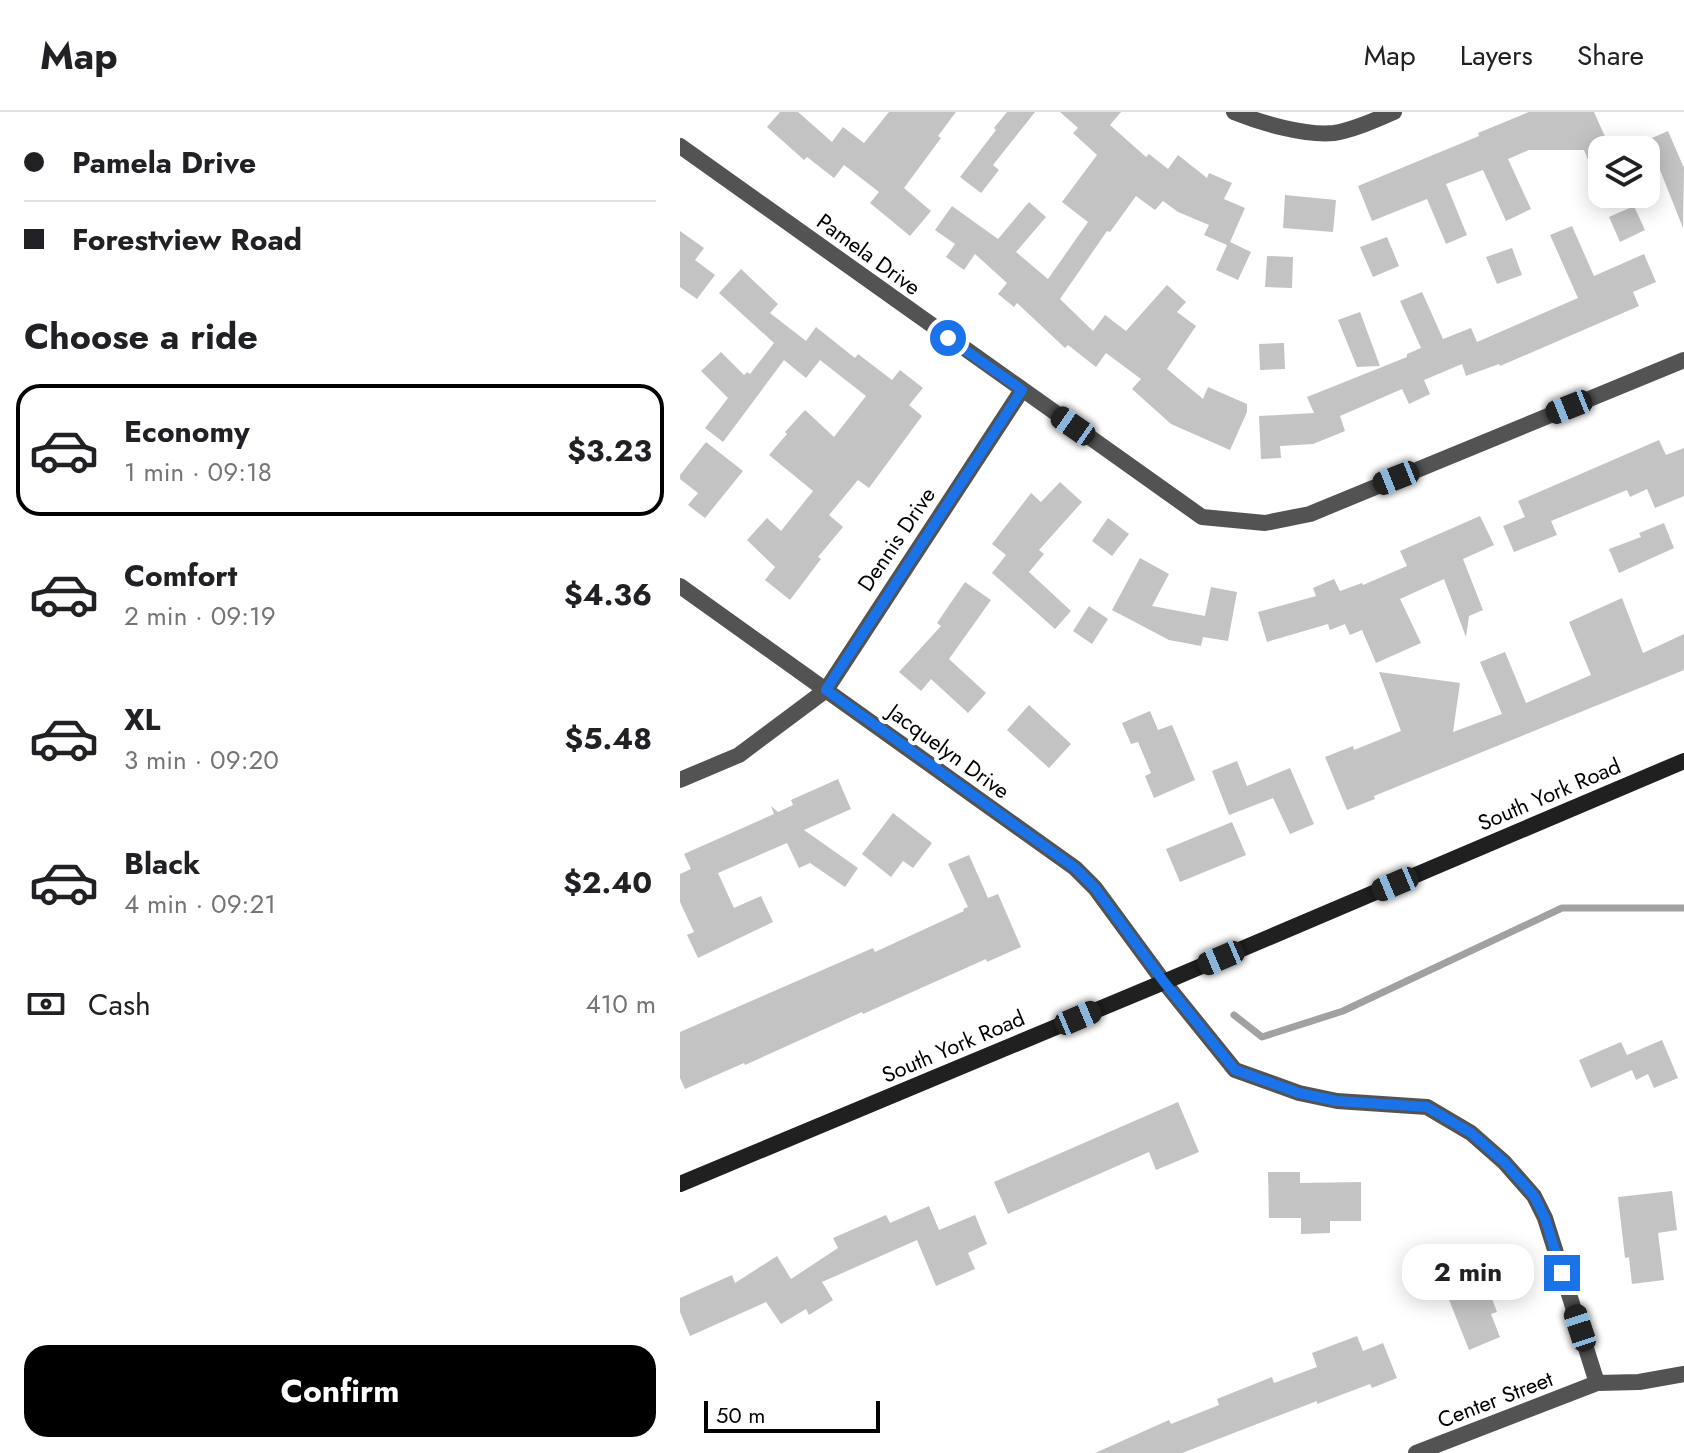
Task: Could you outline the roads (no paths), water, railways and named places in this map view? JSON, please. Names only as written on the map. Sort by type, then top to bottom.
[{"type":"main road","name":"South York Road","points":[[680,1184],[1684,761]]},
{"type":"street","points":[[1234,112],[1286,128],[1332,133],[1361,126],[1394,112]]},
{"type":"street","name":"Pamela Drive","points":[[680,146],[1202,517],[1265,523],[1310,514],[1684,360]]},
{"type":"street","name":"Dennis Drive","points":[[680,780],[739,755],[826,690],[1022,390]]},
{"type":"street","name":"Jacquelyn Drive","points":[[680,586],[1075,868],[1095,888],[1164,982],[1235,1070],[1299,1093],[1337,1101],[1427,1107],[1471,1133],[1504,1162],[1534,1196],[1545,1218],[1597,1383]]},
{"type":"street","name":"Center Street","points":[[1416,1453],[1597,1383],[1639,1382],[1684,1374]]},
{"type":"waterway","points":[[1234,1015],[1262,1037],[1343,1011],[1562,908],[1684,908]]}]
